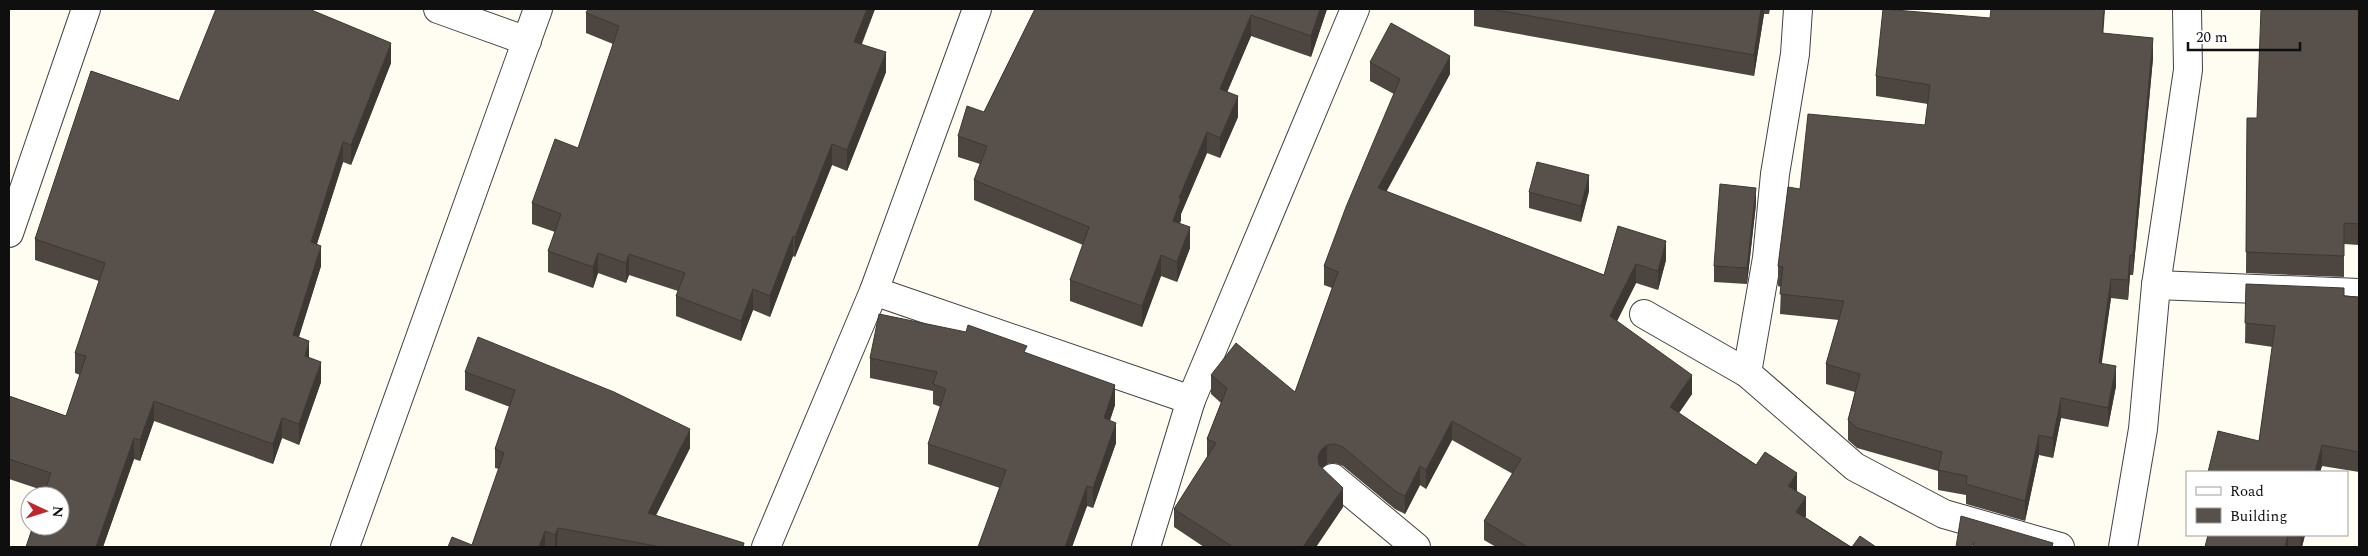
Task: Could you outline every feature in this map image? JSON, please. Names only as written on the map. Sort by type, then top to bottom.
[{"type":"street","points":[[9,233],[86,9]]},
{"type":"street","points":[[438,9],[527,41]]},
{"type":"street","points":[[346,547],[538,9]]},
{"type":"street","points":[[766,547],[874,292],[977,9]]},
{"type":"street","points":[[1146,547],[1191,400],[1355,9]]},
{"type":"street","points":[[1747,373],[1767,258],[1775,174],[1795,54],[1798,9]]},
{"type":"street","points":[[2123,547],[2143,429],[2156,285],[2188,70],[2187,9]]},
{"type":"street","points":[[2156,285],[2359,294]]},
{"type":"street","points":[[874,292],[1191,400]]},
{"type":"street","points":[[1644,314],[1747,373],[1855,467],[1944,514],[2060,547]]},
{"type":"street","points":[[1333,478],[1416,547]]},
{"type":"building","points":[[216,9],[309,9],[391,43],[351,145],[343,142],[311,242],[321,246],[293,335],[309,341],[305,356],[321,362],[299,424],[282,418],[273,444],[154,401],[140,440],[134,438],[96,547],[26,547],[30,536],[70,536],[70,486],[46,486],[51,473],[9,459],[9,396],[66,416],[86,356],[75,353],[105,263],[35,239],[91,71],[179,101]]},
{"type":"building","points":[[588,9],[867,9],[854,42],[886,52],[847,150],[832,144],[770,296],[753,289],[741,321],[676,296],[685,273],[629,254],[626,263],[598,253],[593,267],[548,251],[561,214],[532,203],[555,139],[578,148],[619,26],[586,13]]},
{"type":"building","points":[[1035,9],[1320,9],[1311,36],[1251,15],[1220,89],[1238,96],[1220,138],[1207,132],[1179,198],[1181,199],[1173,221],[1190,227],[1177,262],[1161,255],[1142,306],[1070,280],[1089,227],[974,180],[987,146],[958,136],[967,106],[984,112]]},
{"type":"building","points":[[1490,9],[1761,9],[1754,55]]},
{"type":"building","points":[[1883,9],[1990,18],[1991,9],[2104,9],[2102,33],[2153,38],[2133,255],[2130,255],[2128,280],[2111,279],[2099,363],[2116,366],[2108,408],[2061,398],[2053,438],[2039,435],[2025,501],[1966,484],[1967,476],[1938,470],[1942,452],[1857,428],[1848,420],[1860,374],[1826,364],[1844,301],[1780,294],[1783,267],[1778,266],[1788,187],[1800,189],[1808,114],[1925,125],[1930,85],[1876,76]]},
{"type":"building","points":[[2261,9],[2359,9],[2359,224],[2344,223],[2344,256],[2246,252],[2247,118],[2257,118]]},
{"type":"building","points":[[1391,23],[1450,56],[1378,188],[1604,275],[1618,226],[1666,241],[1658,271],[1636,264],[1610,316],[1692,375],[1670,407],[1756,465],[1765,452],[1797,473],[1788,486],[1806,497],[1796,512],[1851,547],[1527,547],[1484,521],[1521,459],[1452,421],[1426,470],[1420,466],[1405,496],[1395,491],[1343,447],[1335,444],[1327,445],[1321,450],[1318,456],[1319,465],[1343,488],[1303,547],[1233,547],[1174,509],[1216,443],[1207,439],[1227,388],[1211,375],[1236,343],[1295,392],[1338,272],[1324,266],[1346,207],[1400,79],[1370,62]]},
{"type":"building","points":[[1537,162],[1589,175],[1581,206],[1529,192]]},
{"type":"building","points":[[1720,184],[1756,188],[1747,268],[1714,266]]},
{"type":"building","points":[[2246,284],[2344,288],[2344,296],[2359,297],[2359,452],[2322,445],[2315,471],[2208,471],[2218,431],[2259,441],[2275,326],[2245,323]]},
{"type":"building","points":[[879,314],[966,332],[968,325],[1027,346],[1024,352],[1115,385],[1104,418],[1116,423],[1093,488],[1087,486],[1065,547],[978,547],[1006,470],[928,444],[946,389],[933,384],[937,372],[870,358]]},
{"type":"building","points":[[478,337],[614,392],[690,429],[648,513],[744,543],[743,547],[661,547],[558,528],[555,535],[545,531],[539,547],[448,547],[452,537],[472,545],[504,453],[495,449],[515,390],[465,372]]},
{"type":"building","points":[[1961,516],[2053,543],[2052,547],[1973,547],[1974,542],[1971,547],[1956,547]]},
{"type":"building","points":[[1860,536],[1876,547],[1852,547]]},
{"type":"building","points":[[2208,536],[2288,536],[2285,547],[2205,547]]}]
